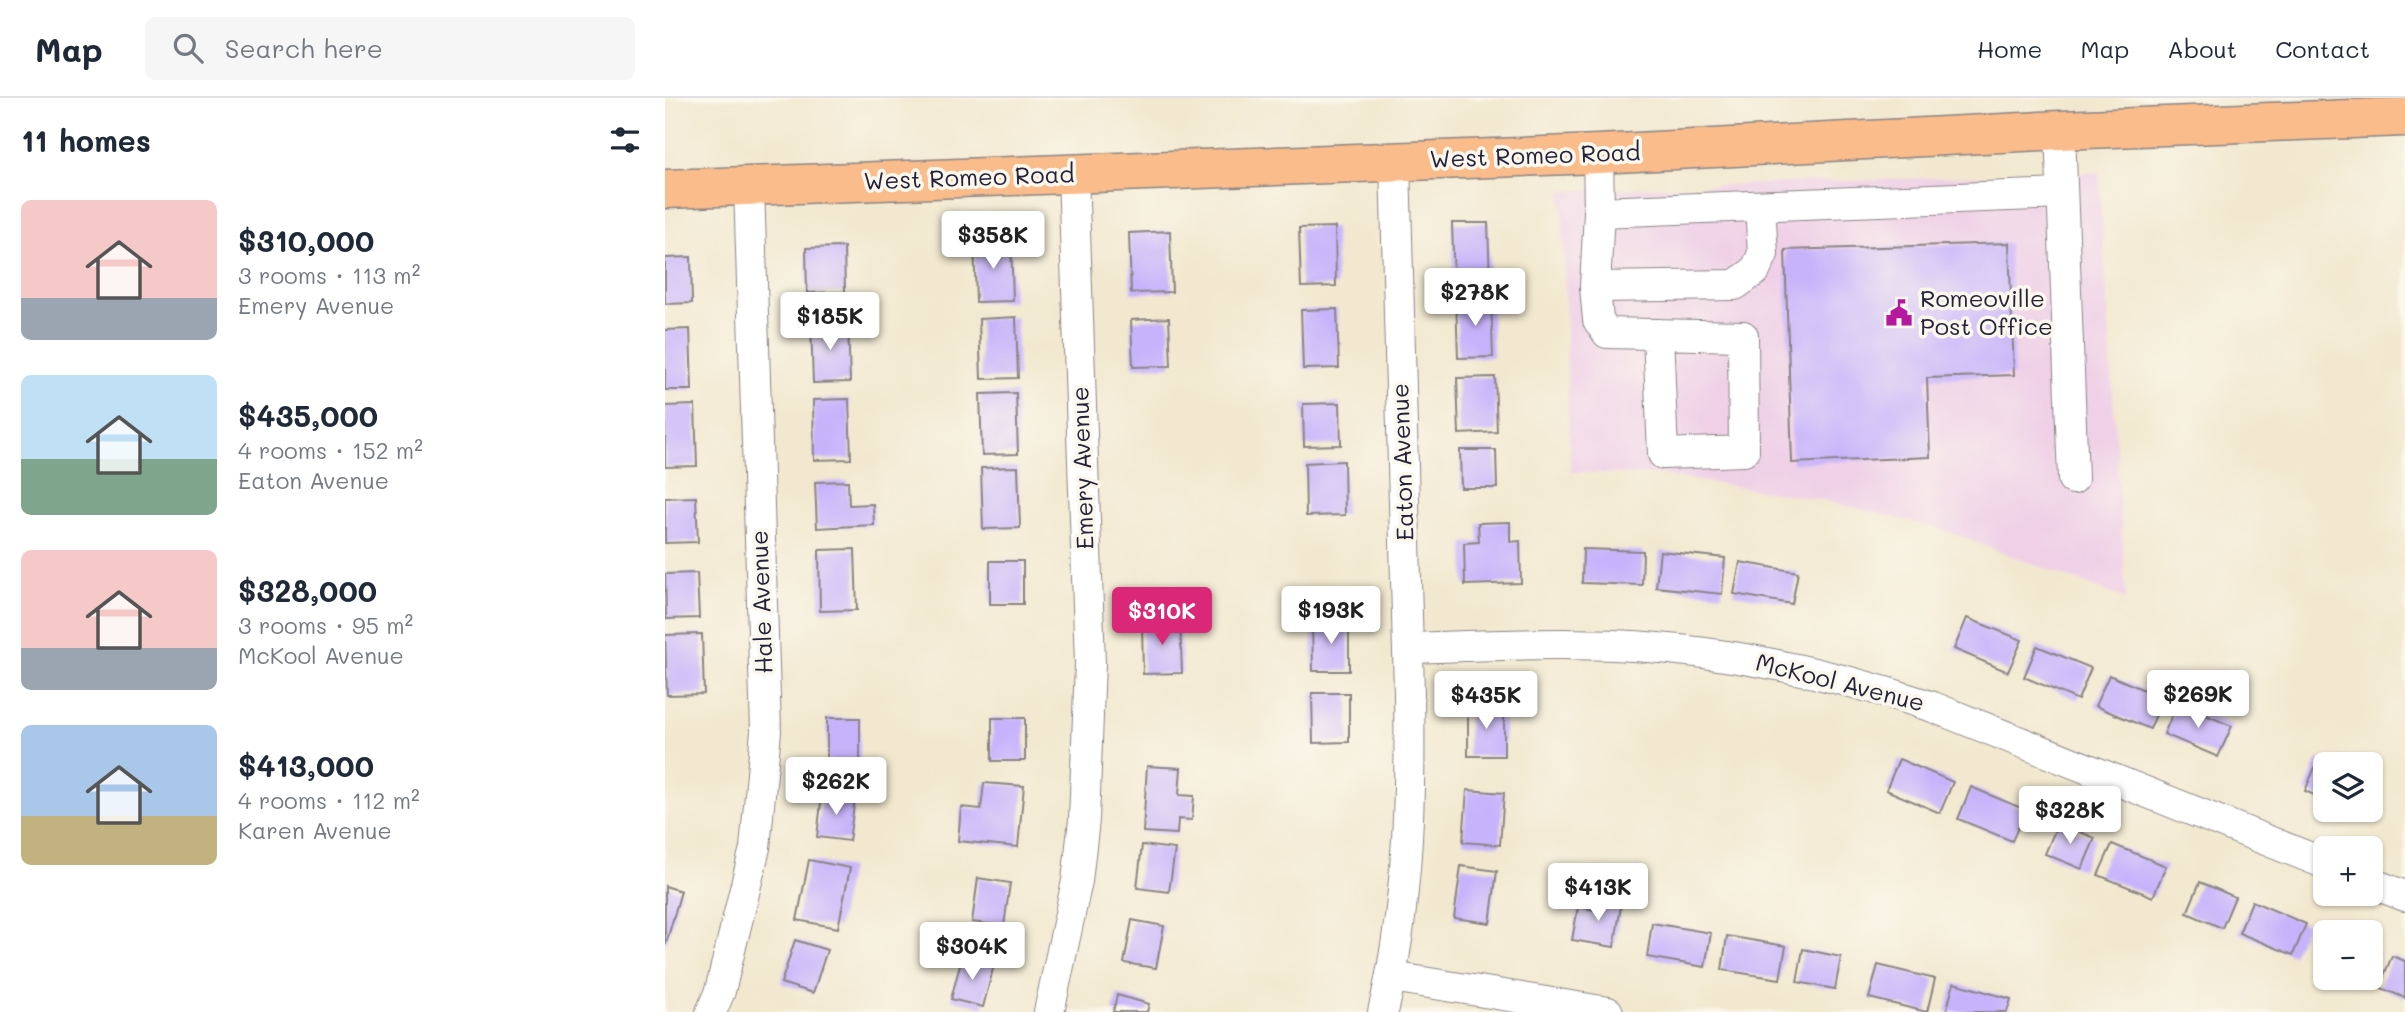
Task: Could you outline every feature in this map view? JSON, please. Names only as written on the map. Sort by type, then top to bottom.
[{"type":"main road","name":"West Romeo Road","points":[[665,189],[1598,154],[2060,130],[2405,117]]},
{"type":"street","points":[[2060,130],[2073,479]]},
{"type":"street","points":[[1598,154],[1595,287],[1598,320],[1607,333],[1658,334],[1743,336],[1744,451],[1663,454],[1658,334]]},
{"type":"street","name":"Eaton Avenue","points":[[1383,1012],[1392,977],[1406,869],[1410,758],[1395,162]]},
{"type":"street","name":"Emery Avenue","points":[[1049,1012],[1077,881],[1083,832],[1090,663],[1073,174]]},
{"type":"street","name":"Hale Avenue","points":[[711,1012],[720,991],[755,848],[766,731],[749,186]]},
{"type":"street","points":[[1598,212],[2061,194]]},
{"type":"street","points":[[1595,287],[1735,285],[1755,271],[1763,254],[1760,206]]},
{"type":"street","name":"McKool Avenue","points":[[1408,648],[1612,645],[1677,649],[1820,674],[1875,687],[1933,707],[2313,859]]},
{"type":"street","points":[[2383,888],[2405,896]]},
{"type":"street","points":[[1392,977],[1608,1012]]},
{"type":"shaded area","points":[[2099,172],[2126,599],[1941,529],[1823,500],[1661,475],[1570,472],[1562,191]]},
{"type":"building","points":[[1452,223],[1488,223],[1490,282],[1454,283]]},
{"type":"building","points":[[1335,227],[1336,286],[1301,287],[1299,228]]},
{"type":"building","points":[[1170,231],[1172,292],[1131,293],[1129,233]]},
{"type":"building","points":[[1011,240],[1013,301],[976,302],[974,241]]},
{"type":"building","name":"Romeoville Post Office","points":[[2009,243],[2014,375],[1927,378],[1930,457],[1792,463],[1785,250]]},
{"type":"building","points":[[844,247],[845,292],[807,293],[806,248]]},
{"type":"building","points":[[691,257],[692,303],[665,304],[665,258]]},
{"type":"building","points":[[1491,298],[1493,357],[1458,358],[1456,299]]},
{"type":"building","points":[[1337,309],[1339,368],[1303,369],[1301,310]]},
{"type":"building","points":[[1016,317],[1018,378],[981,379],[979,319]]},
{"type":"building","points":[[1169,318],[1171,366],[1133,367],[1131,320]]},
{"type":"building","points":[[848,322],[850,382],[813,383],[811,323]]},
{"type":"building","points":[[690,329],[692,390],[665,390],[665,330]]},
{"type":"building","points":[[1495,377],[1497,432],[1459,434],[1457,378]]},
{"type":"building","points":[[1016,393],[1018,454],[982,455],[980,394]]},
{"type":"building","points":[[849,399],[851,459],[814,460],[813,400]]},
{"type":"building","points":[[1340,403],[1341,445],[1304,446],[1303,404]]},
{"type":"building","points":[[695,405],[697,466],[665,467],[665,406]]},
{"type":"building","points":[[1460,450],[1496,450],[1497,488],[1461,488]]},
{"type":"building","points":[[1344,461],[1345,515],[1306,516],[1305,463]]},
{"type":"building","points":[[1018,467],[1020,528],[983,529],[981,468]]},
{"type":"building","points":[[848,481],[849,505],[873,504],[874,525],[817,528],[815,482]]},
{"type":"building","points":[[696,497],[698,542],[665,543],[665,498]]},
{"type":"building","points":[[1510,522],[1510,542],[1520,541],[1521,583],[1465,585],[1464,543],[1479,542],[1478,523]]},
{"type":"building","points":[[855,549],[857,610],[820,611],[819,550]]},
{"type":"building","points":[[1583,549],[1643,551],[1642,585],[1582,583]]},
{"type":"building","points":[[1660,551],[1725,558],[1722,594],[1656,587]]},
{"type":"building","points":[[990,561],[1023,561],[1023,604],[990,604]]},
{"type":"building","points":[[1740,562],[1798,572],[1792,604],[1734,594]]},
{"type":"building","points":[[697,573],[699,618],[666,619],[665,574]]},
{"type":"building","points":[[1967,618],[2022,640],[2008,672],[1954,649]]},
{"type":"building","points":[[1180,619],[1182,673],[1143,674],[1142,620]]},
{"type":"building","points":[[1312,621],[1349,621],[1349,671],[1313,671]]},
{"type":"building","points":[[702,634],[704,694],[667,695],[665,635]]},
{"type":"building","points":[[2037,646],[2091,668],[2078,700],[2024,677]]},
{"type":"building","points":[[2109,675],[2163,698],[2150,729],[2095,706]]},
{"type":"building","points":[[1312,693],[1349,693],[1349,742],[1313,743]]},
{"type":"building","points":[[2177,703],[2232,726],[2218,757],[2164,734]]},
{"type":"building","points":[[1468,706],[1504,706],[1504,756],[1468,756]]},
{"type":"building","points":[[827,718],[860,718],[860,761],[827,761]]},
{"type":"building","points":[[992,718],[1025,718],[1025,761],[992,761]]},
{"type":"building","points":[[1899,759],[1953,782],[1940,813],[1886,790]]},
{"type":"building","points":[[1147,766],[1181,768],[1179,795],[1194,796],[1192,820],[1178,819],[1177,834],[1143,832]]},
{"type":"building","points":[[2313,772],[2313,794],[2305,791]]},
{"type":"building","points":[[984,783],[1024,786],[1018,847],[958,841],[961,807],[981,809]]},
{"type":"building","points":[[1971,787],[2026,810],[2012,841],[1958,819]]},
{"type":"building","points":[[1467,790],[1504,793],[1500,845],[1463,842]]},
{"type":"building","points":[[822,794],[855,798],[849,841],[817,837]]},
{"type":"building","points":[[2058,823],[2095,838],[2082,869],[2045,854]]},
{"type":"building","points":[[2112,844],[2166,866],[2153,897],[2098,875]]},
{"type":"building","points":[[1142,845],[1175,849],[1169,892],[1137,888]]},
{"type":"building","points":[[809,860],[850,868],[838,928],[797,920]]},
{"type":"building","points":[[1461,866],[1497,871],[1490,923],[1454,918]]},
{"type":"building","points":[[978,878],[1010,883],[1004,926],[972,922]]},
{"type":"building","points":[[2200,882],[2235,897],[2222,928],[2187,913]]},
{"type":"building","points":[[665,886],[681,891],[666,944],[665,944]]},
{"type":"building","points":[[1597,897],[1622,901],[1614,947],[1572,940],[1578,907],[1595,910]]},
{"type":"building","points":[[2252,901],[2306,924],[2293,955],[2239,933]]},
{"type":"building","points":[[1132,920],[1164,926],[1156,968],[1124,963]]},
{"type":"building","points":[[1652,923],[1711,933],[1705,967],[1647,957]]},
{"type":"building","points":[[1727,936],[1786,946],[1780,979],[1722,970]]},
{"type":"building","points":[[795,940],[827,950],[813,993],[781,983]]},
{"type":"building","points":[[1803,949],[1841,957],[1835,989],[1797,982]]},
{"type":"building","points":[[2392,956],[2405,961],[2405,998],[2383,989],[2383,977]]},
{"type":"building","points":[[962,957],[994,965],[983,1007],[951,999]]},
{"type":"building","points":[[1878,965],[1935,979],[1927,1012],[1869,998]]},
{"type":"building","points":[[1954,983],[2011,999],[2007,1012],[1946,1012]]},
{"type":"building","points":[[1117,995],[1149,1004],[1147,1012],[1113,1012]]},
{"type":"place","name":"Romeoville Post Office","points":[[1899,313]]}]
